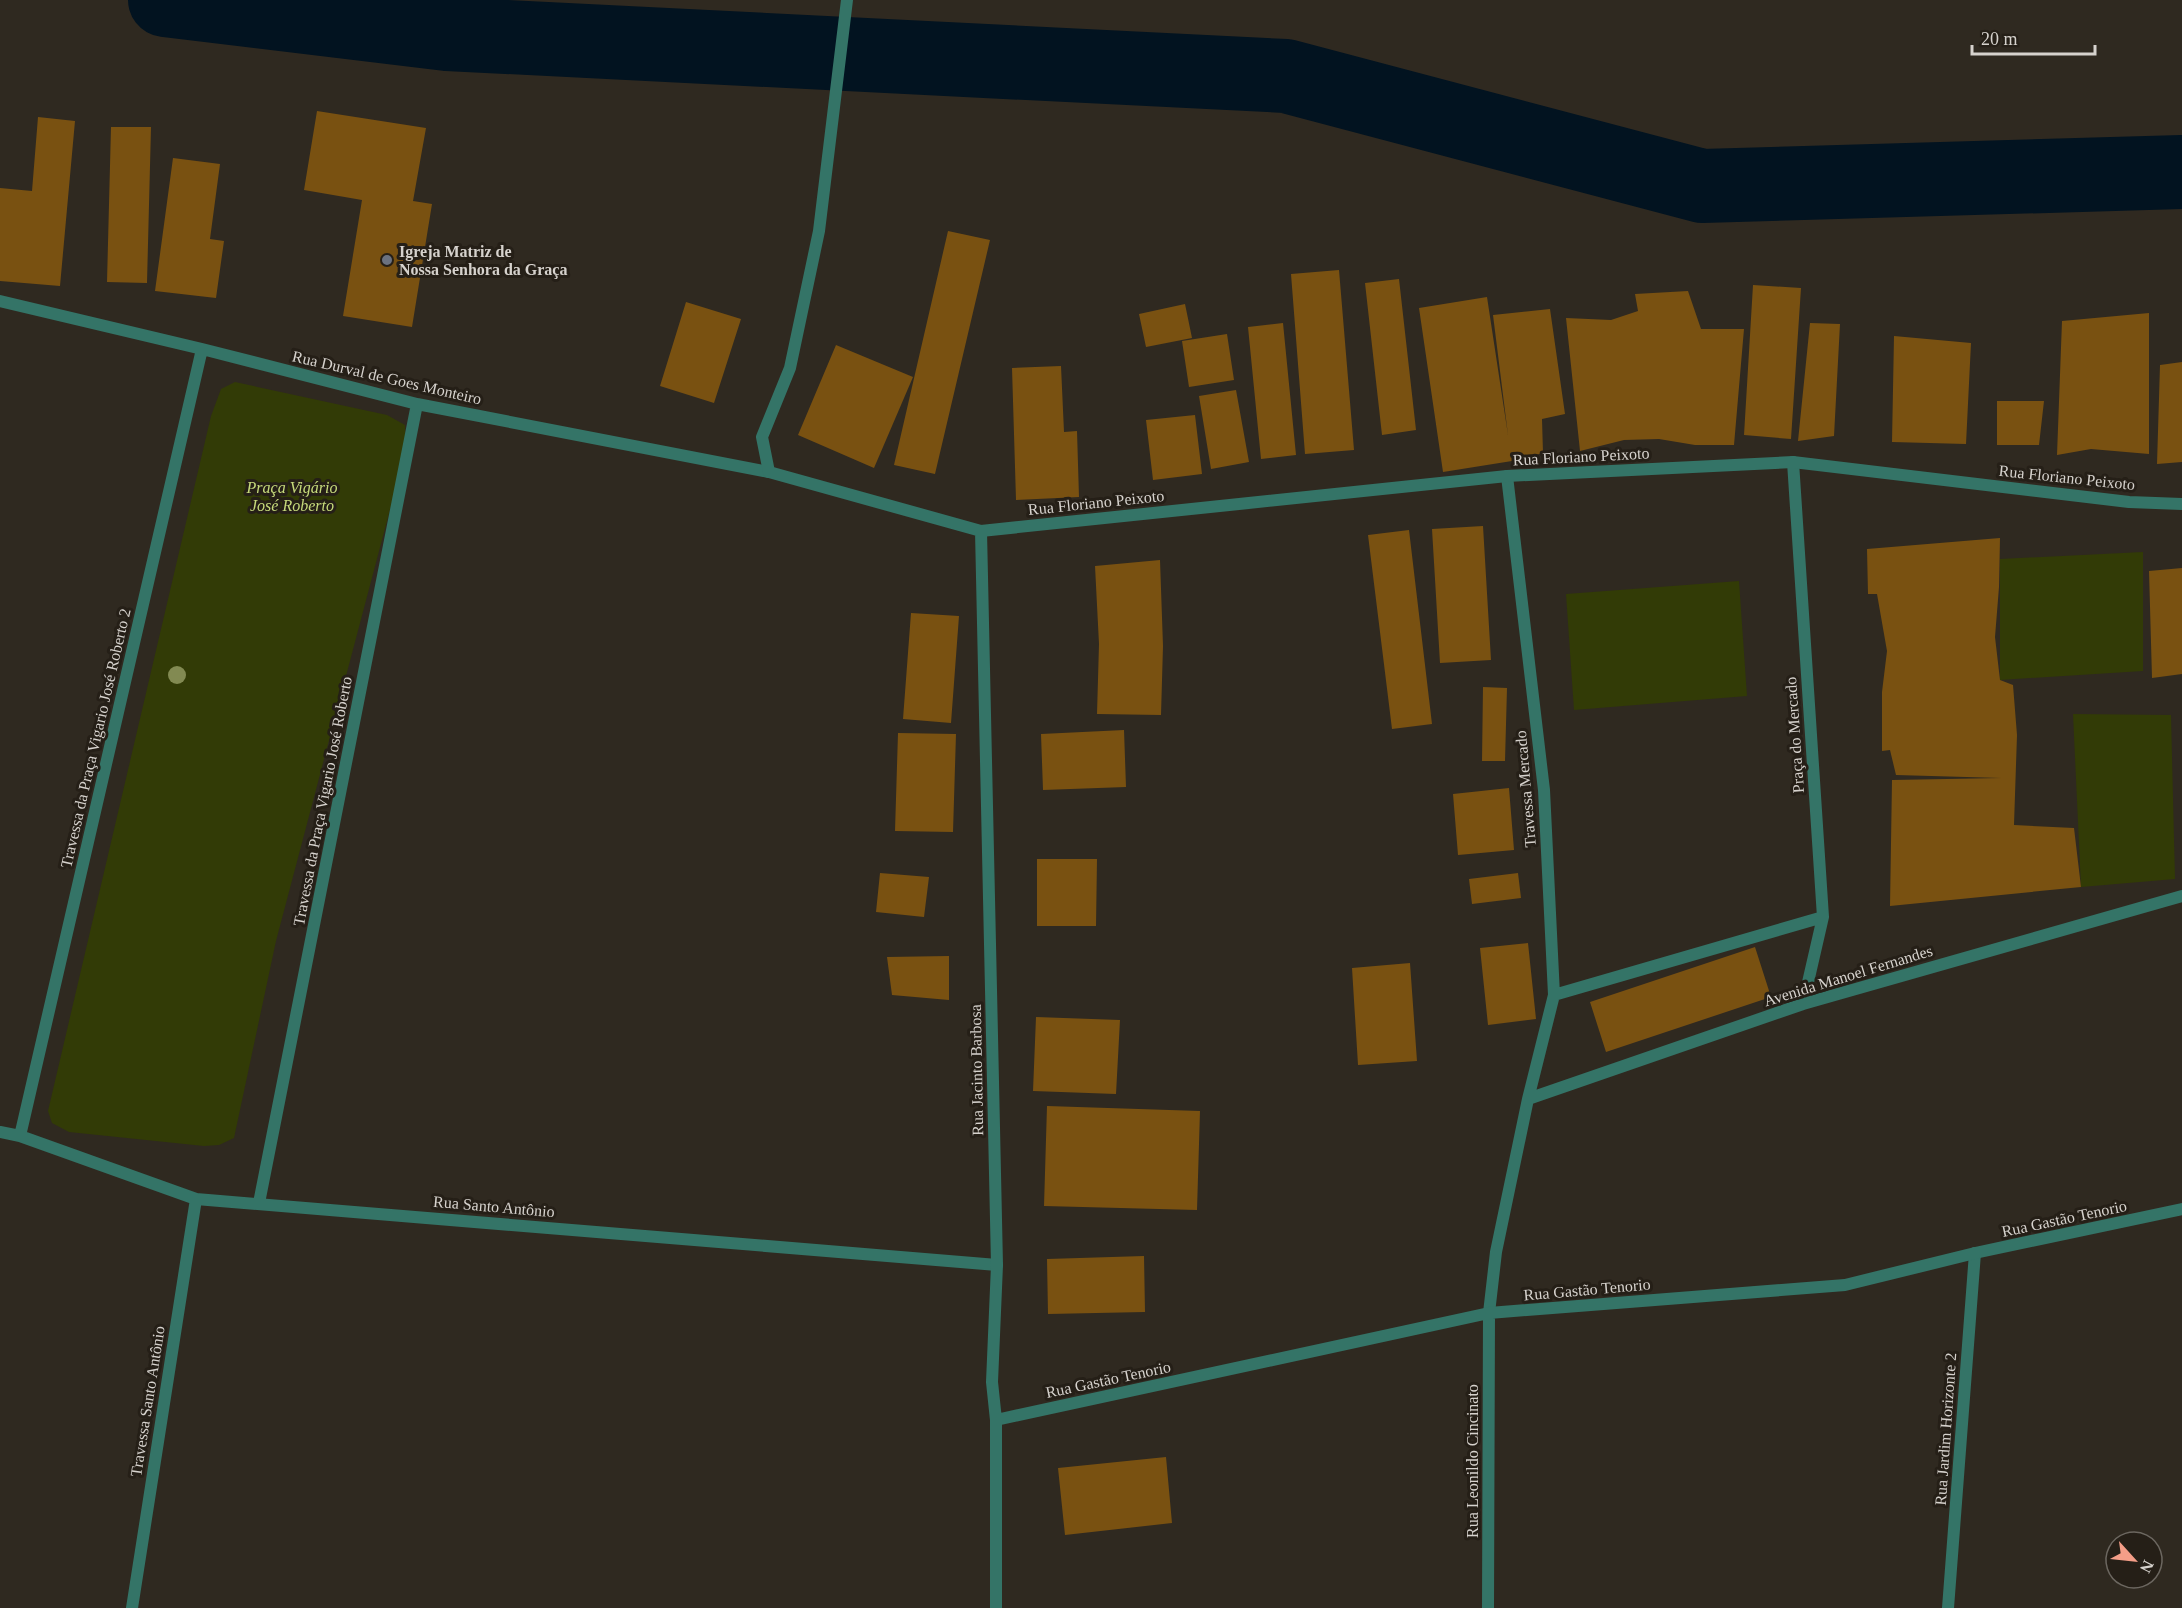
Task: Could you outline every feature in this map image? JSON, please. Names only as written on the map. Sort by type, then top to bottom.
[{"type":"street","points":[[769,472],[762,437],[790,369],[819,231],[847,0]]},
{"type":"street","name":"Rua Durval de Goes Monteiro","points":[[0,301],[202,349],[417,404],[769,472],[981,531]]},
{"type":"street","name":"Travessa da Praça Vigario José Roberto 2","points":[[20,1136],[202,349]]},
{"type":"street","name":"Travessa da Praça Vigario José Roberto","points":[[259,1203],[417,404]]},
{"type":"street","name":"Rua Floriano Peixoto","points":[[981,531],[1508,476],[1793,462],[2129,502],[2182,504]]},
{"type":"street","name":"Praça do Mercado","points":[[1793,462],[1823,917],[1803,1004]]},
{"type":"street","name":"Travessa Mercado","points":[[1508,476],[1544,790],[1554,995],[1528,1099]]},
{"type":"street","name":"Rua Jacinto Barbosa","points":[[981,531],[997,1265],[992,1382],[996,1420],[996,1608]]},
{"type":"street","name":"Avenida Manoel Fernandes","points":[[1528,1099],[1803,1004],[2182,896]]},
{"type":"street","points":[[1554,995],[1823,917]]},
{"type":"street","name":"Rua Leonildo Cincinato","points":[[1488,1608],[1489,1313],[1496,1252],[1528,1099]]},
{"type":"street","name":"Rua Santo Antônio","points":[[0,1132],[20,1136],[196,1199],[997,1265]]},
{"type":"street","name":"Travessa Santo Antônio","points":[[132,1608],[196,1199]]},
{"type":"street","name":"Rua Gastão Tenorio","points":[[996,1420],[1489,1313],[1845,1285],[1975,1253],[2182,1209]]},
{"type":"street","name":"Rua Jardim Horizonte 2","points":[[1948,1608],[1975,1253]]},
{"type":"green space","name":"Praça Vigário José Roberto","points":[[235,382],[387,415],[405,425],[406,449],[276,941],[234,1138],[219,1145],[204,1146],[69,1132],[52,1123],[48,1111],[211,416],[221,389]]},
{"type":"green space","points":[[2143,552],[2143,671],[2000,680],[2000,559]]},
{"type":"green space","points":[[1739,581],[1747,696],[1574,710],[1566,594]]},
{"type":"green space","points":[[2073,714],[2171,715],[2175,879],[2081,887]]},
{"type":"building","name":"Igreja Matriz de Nossa Senhora da Graça","points":[[317,111],[426,128],[413,201],[432,204],[412,327],[343,316],[362,200],[304,190]]},
{"type":"building","points":[[38,117],[75,121],[60,286],[0,281],[0,188],[32,191]]},
{"type":"building","points":[[111,127],[151,127],[147,283],[107,282]]},
{"type":"building","points":[[173,158],[220,164],[210,239],[224,241],[216,298],[155,291]]},
{"type":"building","points":[[948,231],[990,240],[935,474],[894,465]]},
{"type":"building","points":[[1339,270],[1354,450],[1305,454],[1291,274]]},
{"type":"building","points":[[1399,279],[1416,430],[1382,435],[1365,283]]},
{"type":"building","points":[[1753,285],[1801,288],[1791,439],[1744,435]]},
{"type":"building","points":[[1688,291],[1701,329],[1744,329],[1734,445],[1695,445],[1659,439],[1624,440],[1580,451],[1566,318],[1611,320],[1638,311],[1635,294]]},
{"type":"building","points":[[1487,297],[1508,435],[1493,315],[1550,309],[1565,414],[1542,419],[1543,453],[1512,461],[1443,472],[1419,308]]},
{"type":"building","points":[[686,302],[741,319],[714,403],[660,386]]},
{"type":"building","points":[[1185,304],[1192,338],[1146,347],[1139,314]]},
{"type":"building","points":[[2149,313],[2149,454],[2091,449],[2057,455],[2062,321]]},
{"type":"building","points":[[1283,323],[1296,455],[1261,459],[1248,327]]},
{"type":"building","points":[[1810,323],[1840,324],[1834,436],[1798,441]]},
{"type":"building","points":[[1227,334],[1234,380],[1189,387],[1182,341]]},
{"type":"building","points":[[1894,336],[1971,343],[1966,444],[1892,442]]},
{"type":"building","points":[[836,345],[913,377],[874,468],[798,435]]},
{"type":"building","points":[[2182,362],[2182,462],[2157,464],[2160,365]]},
{"type":"building","points":[[1061,366],[1064,432],[1077,431],[1079,497],[1016,500],[1012,368]]},
{"type":"building","points":[[1236,390],[1249,462],[1211,469],[1199,396]]},
{"type":"building","points":[[1997,401],[2044,401],[2039,445],[1997,445]]},
{"type":"building","points":[[1195,415],[1202,474],[1153,480],[1146,420]]},
{"type":"building","points":[[1483,526],[1491,660],[1440,663],[1432,529]]},
{"type":"building","points":[[1409,530],[1432,724],[1392,729],[1368,535]]},
{"type":"building","points":[[2000,538],[1995,637],[2000,680],[2013,685],[2017,735],[2014,825],[2074,828],[2081,887],[1890,906],[1892,780],[2001,778],[1896,775],[1890,750],[1882,751],[1882,692],[1887,651],[1877,594],[1868,594],[1867,549]]},
{"type":"building","points":[[1160,560],[1163,646],[1161,715],[1097,714],[1099,644],[1095,566]]},
{"type":"building","points":[[2182,568],[2182,674],[2152,678],[2149,571]]},
{"type":"building","points":[[911,613],[959,616],[951,723],[903,719]]},
{"type":"building","points":[[1483,687],[1507,688],[1505,761],[1482,761]]},
{"type":"building","points":[[1124,730],[1126,787],[1043,790],[1041,734]]},
{"type":"building","points":[[898,733],[956,734],[953,832],[895,831]]},
{"type":"building","points":[[1509,788],[1514,850],[1458,855],[1453,794]]},
{"type":"building","points":[[1037,859],[1097,859],[1096,926],[1037,926]]},
{"type":"building","points":[[880,873],[929,877],[924,917],[876,912]]},
{"type":"building","points":[[1518,873],[1521,898],[1472,904],[1469,879]]},
{"type":"building","points":[[1528,943],[1536,1019],[1488,1025],[1480,948]]},
{"type":"building","points":[[1755,947],[1771,997],[1606,1052],[1590,1002]]},
{"type":"building","points":[[949,956],[949,1000],[892,995],[887,957]]},
{"type":"building","points":[[1410,963],[1417,1061],[1358,1065],[1352,968]]},
{"type":"building","points":[[1036,1017],[1120,1020],[1116,1094],[1033,1091]]},
{"type":"building","points":[[1047,1106],[1200,1111],[1197,1210],[1044,1206]]},
{"type":"building","points":[[1144,1256],[1145,1312],[1048,1314],[1047,1259]]},
{"type":"building","points":[[1166,1457],[1172,1523],[1065,1535],[1058,1468]]},
{"type":"waterway","points":[[165,0],[447,34],[1286,76],[1702,186],[2182,172]]},
{"type":"place","name":"Igreja Matriz de Nossa Senhora da Graça","points":[[387,260]]}]
